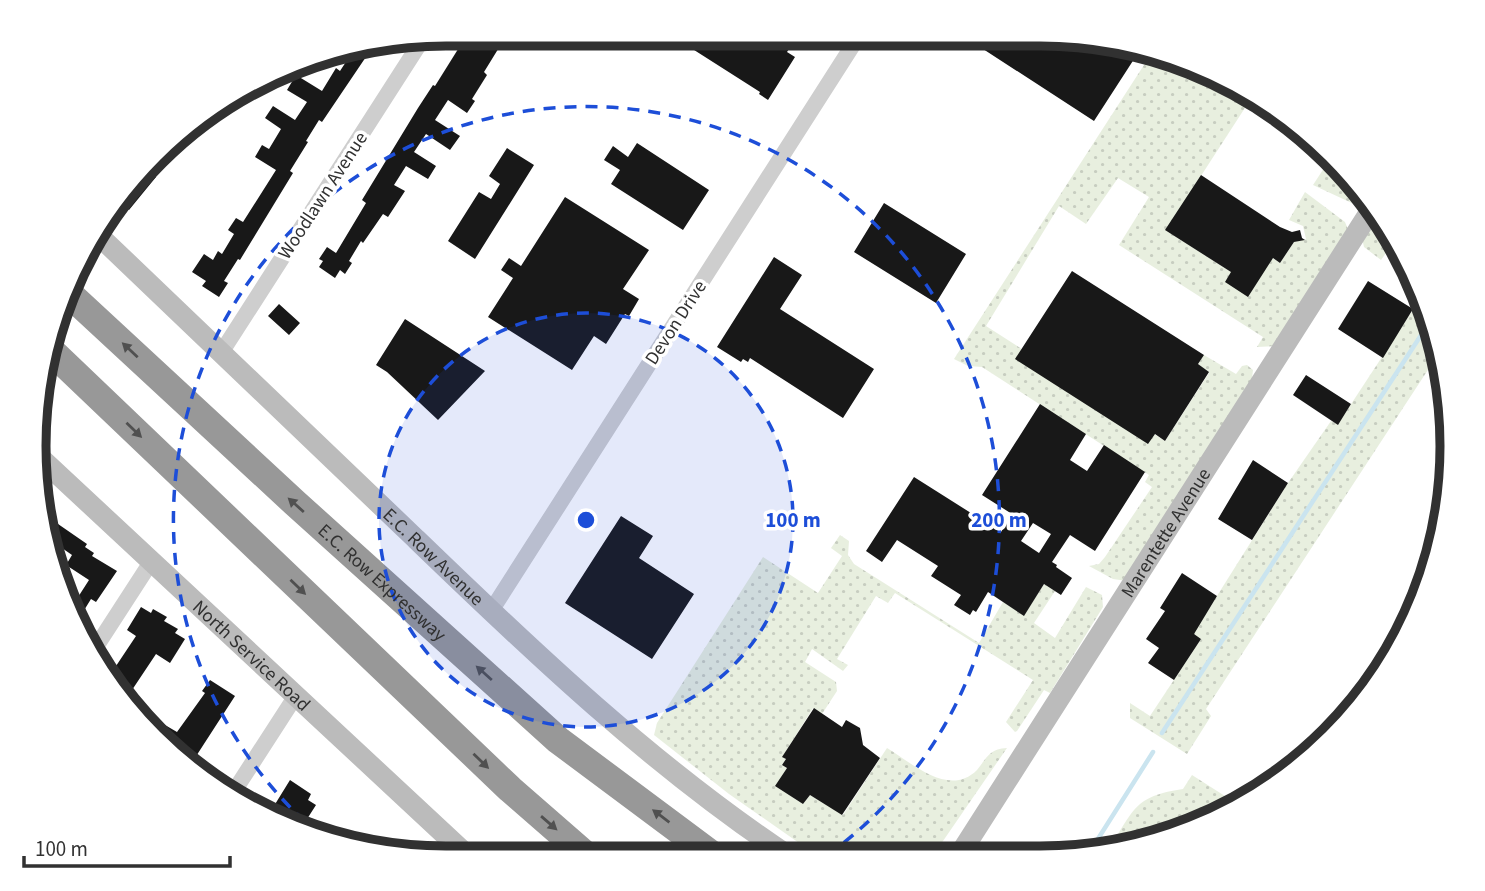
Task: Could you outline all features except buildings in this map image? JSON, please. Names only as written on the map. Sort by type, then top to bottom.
[{"type":"highway","name":"E.C. Row Expressway","points":[[74,298],[295,503],[558,740],[700,846]]},
{"type":"highway","points":[[56,355],[510,789],[575,846]]},
{"type":"street","name":"Woodlawn Avenue","points":[[221,353],[418,46]]},
{"type":"street","name":"Devon Drive","points":[[491,611],[852,46]]},
{"type":"street","name":"Marentette Avenue","points":[[965,846],[1367,216]]},
{"type":"street","name":"E.C. Row Avenue","points":[[103,240],[491,611],[634,740],[733,819],[774,846]]},
{"type":"street","name":"North Service Road","points":[[46,463],[457,846]]},
{"type":"street","points":[[98,644],[151,562]]},
{"type":"street","points":[[237,787],[295,697]]},
{"type":"green space","points":[[1147,60],[1193,76],[1248,104],[1166,230],[1231,272],[1273,258],[1280,263],[1294,242],[1306,239],[1303,226],[1289,220],[1305,192],[1345,222],[1349,232],[1276,346],[1257,347],[1263,337],[1119,245],[1149,197],[1118,178],[1086,224],[1059,206],[986,326],[1165,441],[1209,373],[1198,364],[1204,355],[1236,374],[1242,366],[1247,365],[1253,370],[1251,386],[1127,581],[1113,579],[1089,566],[1099,564],[1105,557],[1152,487],[1145,482],[1149,475],[982,367],[968,366],[954,359]]},
{"type":"green space","points":[[1325,166],[1359,204],[1356,205],[1313,185]]},
{"type":"green space","points":[[1372,223],[1388,250],[1381,260],[1364,247],[1362,238]]},
{"type":"green space","points":[[1415,307],[1431,365],[1206,709],[1211,716],[1187,754],[1130,718],[1130,703],[1150,716],[1201,639],[1193,634],[1288,483],[1331,421],[1338,424]]},
{"type":"green space","points":[[840,535],[849,541],[848,555],[854,564],[979,643],[1003,602],[1024,615],[1044,584],[1055,591],[1034,623],[1055,638],[1086,587],[1102,595],[1103,607],[1050,693],[1044,690],[1015,732],[1006,722],[1033,680],[895,593],[888,603],[876,596],[837,659],[848,665],[843,671],[812,649],[805,662],[836,682],[837,691],[822,714],[813,708],[783,756],[786,759],[782,765],[787,768],[776,786],[803,804],[810,795],[843,815],[887,748],[931,775],[955,780],[966,778],[977,770],[992,752],[1007,748],[940,846],[803,846],[729,794],[654,735],[657,723],[763,557],[818,593],[842,556],[831,548]]},
{"type":"green space","points":[[1192,775],[1228,798],[1168,824],[1115,838],[1136,807],[1144,801],[1166,792],[1183,789]]},
{"type":"waterway","points":[[1162,733],[1423,332]]},
{"type":"waterway","points":[[1096,841],[1153,752]]}]
